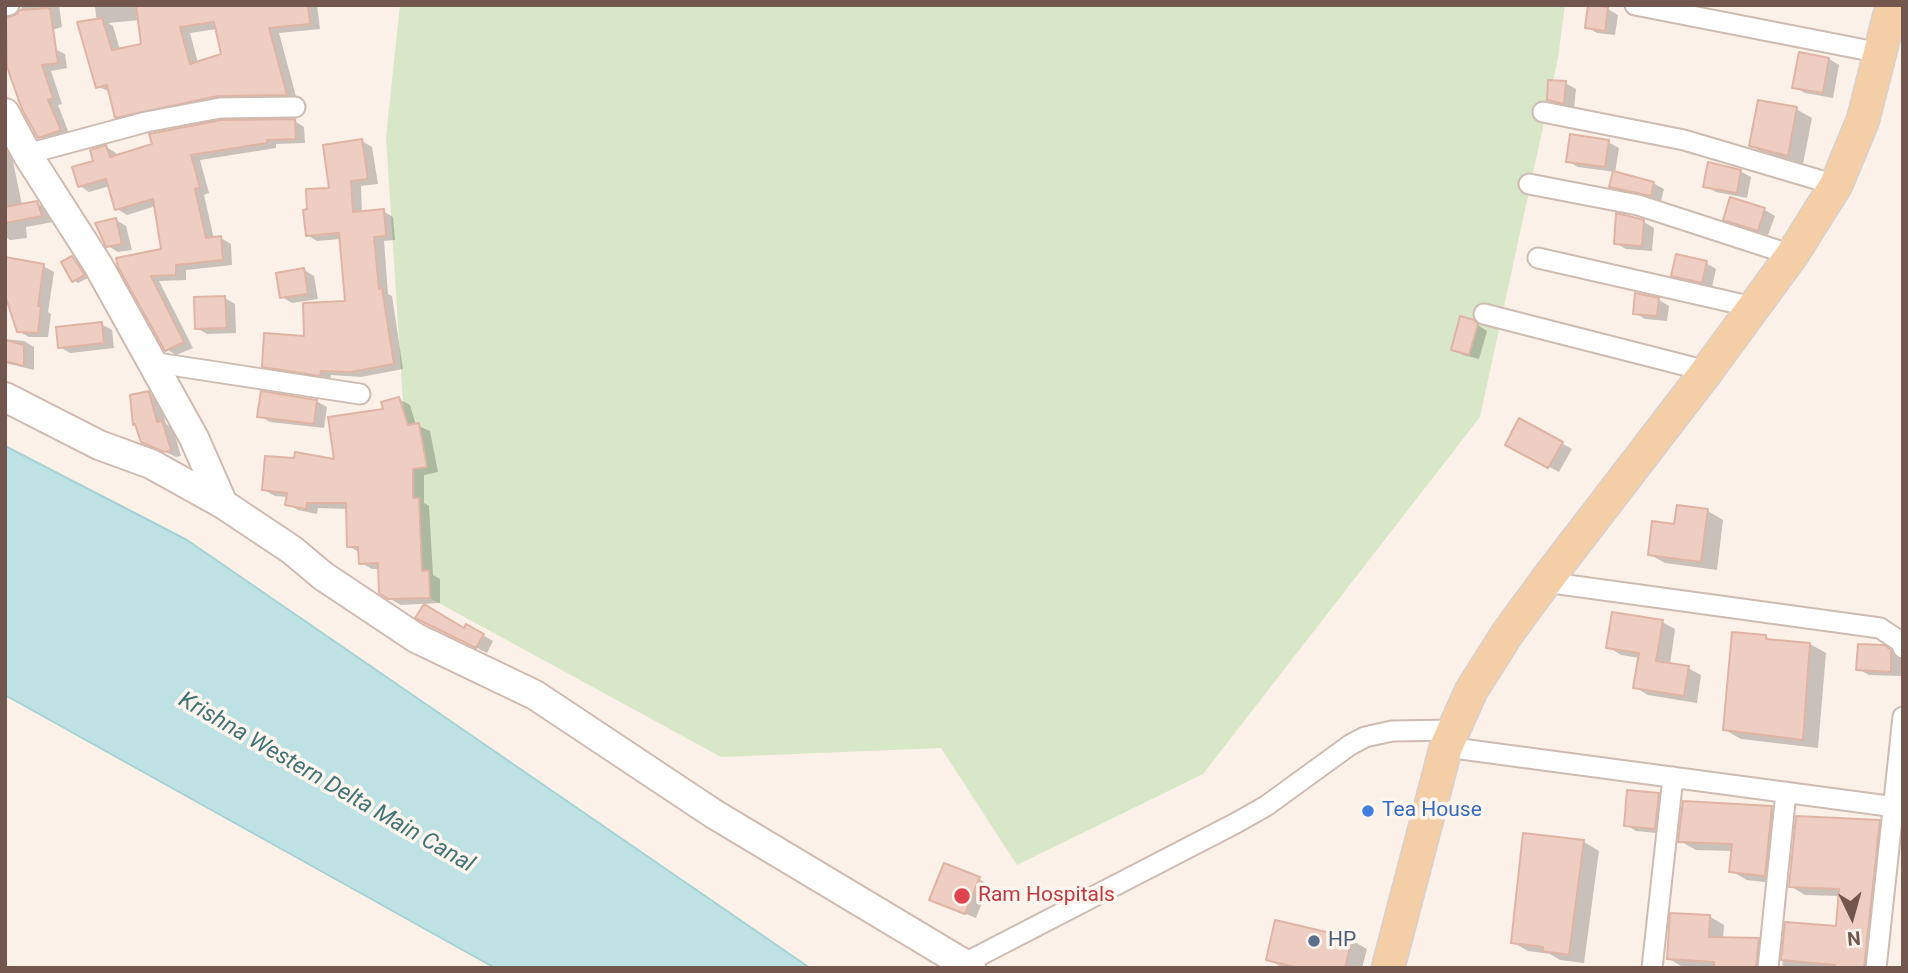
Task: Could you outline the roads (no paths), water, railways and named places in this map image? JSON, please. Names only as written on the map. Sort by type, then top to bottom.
[{"type":"main road","points":[[1388,968],[1450,738],[1471,691],[1507,634],[1545,582],[1707,371],[1791,255],[1836,185],[1863,120],[1892,5]]},
{"type":"street","points":[[1635,5],[1881,54]]},
{"type":"street","points":[[27,155],[133,125],[219,108],[295,107]]},
{"type":"street","points":[[1543,112],[1684,140],[1836,185]]},
{"type":"street","points":[[5,113],[27,155],[98,265],[194,438],[223,504]]},
{"type":"street","points":[[1529,184],[1638,205],[1791,255]]},
{"type":"street","points":[[1538,258],[1753,307]]},
{"type":"street","points":[[1484,314],[1707,371]]},
{"type":"street","points":[[152,362],[360,394]]},
{"type":"street","points":[[5,397],[99,445],[150,464],[223,504],[292,550],[323,576],[416,638],[535,695],[714,814],[968,965],[1266,806],[1350,744],[1365,737],[1392,732],[1450,738],[1673,777],[1899,807]]},
{"type":"street","points":[[1545,582],[1880,628],[1900,642],[1903,648]]},
{"type":"street","points":[[1876,968],[1899,807],[1903,717]]},
{"type":"street","points":[[1652,968],[1673,777]]},
{"type":"street","points":[[1768,968],[1786,792]]},
{"type":"water","name":"Krishna Western Delta Main Canal","points":[[5,446],[187,540],[810,968],[495,968],[5,695]]},
{"type":"place","name":"Tea House","points":[[1368,811]]},
{"type":"place","name":"Ram Hospitals","points":[[962,896]]},
{"type":"place","name":"HP","points":[[1314,941]]}]
